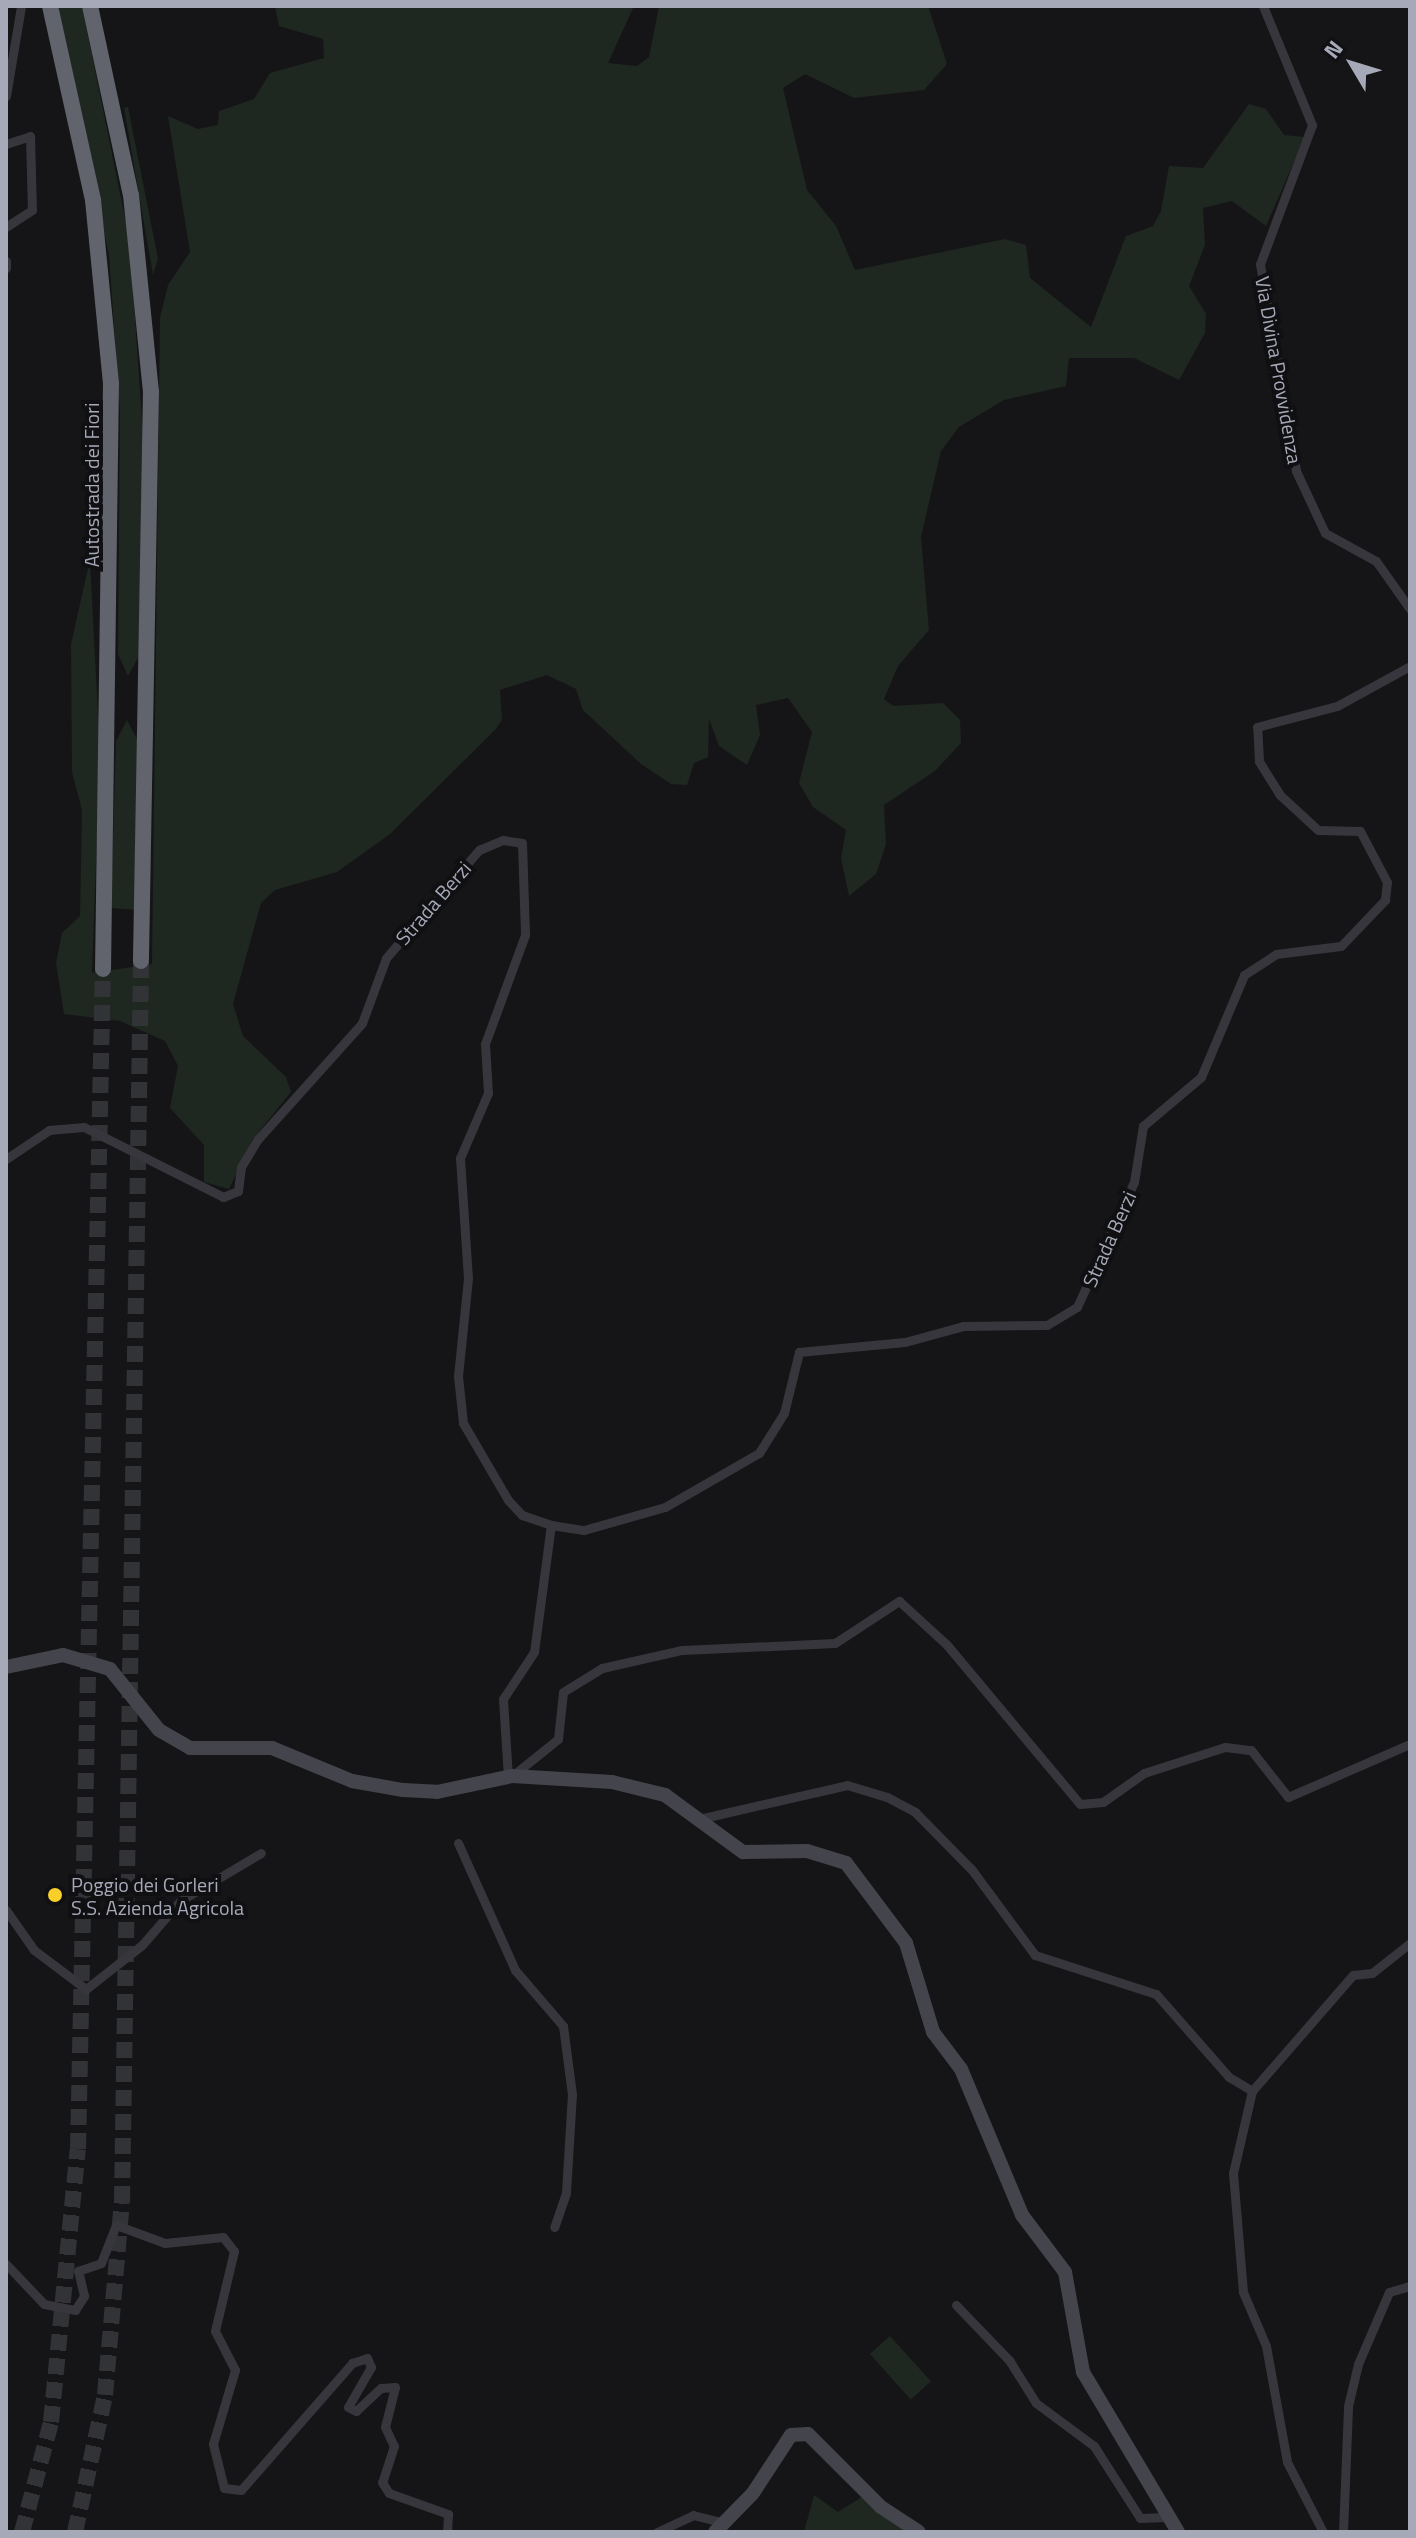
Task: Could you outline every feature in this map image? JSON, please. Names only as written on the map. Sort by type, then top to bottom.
[{"type":"highway","name":"Autostrada dei Fiori","points":[[50,6],[93,200],[111,383],[103,969]]},
{"type":"highway","points":[[90,6],[131,195],[151,391],[141,961]]},
{"type":"main road","points":[[6,1667],[63,1655],[110,1669],[159,1730],[190,1748],[272,1748],[352,1781],[403,1790],[437,1792],[510,1776],[646,1789],[743,1852],[834,1855],[893,1919],[920,1973],[933,2032],[961,2069],[1007,2185],[1065,2272],[1083,2372],[1166,2517],[1178,2532]]},
{"type":"main road","points":[[720,2528],[791,2435],[808,2434],[881,2507],[919,2532]]},
{"type":"street","points":[[6,96],[21,6]]},
{"type":"street","name":"Via Divina Provvidenza","points":[[1263,6],[1312,125],[1260,264],[1296,471],[1325,533],[1376,561],[1410,609]]},
{"type":"street","points":[[6,144],[30,136],[32,210],[6,227]]},
{"type":"street","points":[[6,261],[6,268]]},
{"type":"street","name":"Strada Berzi","points":[[6,1159],[49,1130],[84,1127],[223,1197],[238,1191],[241,1167],[258,1139],[362,1023],[386,958],[479,850],[503,840],[522,843],[525,935],[485,1044],[488,1093],[460,1158],[468,1278],[458,1376],[463,1423],[508,1500],[522,1515],[551,1525],[584,1530],[665,1507],[759,1453],[784,1413],[799,1352],[905,1342],[963,1326],[1047,1325],[1077,1307],[1134,1182],[1143,1126],[1201,1077],[1244,975],[1276,954],[1341,946],[1385,900],[1387,882],[1360,831],[1318,830],[1280,795],[1254,749],[1257,727],[1337,706],[1410,666]]},
{"type":"street","points":[[510,1776],[503,1699],[534,1652],[551,1525]]},
{"type":"street","points":[[510,1776],[558,1739],[563,1692],[602,1668],[682,1650],[835,1643],[899,1601],[947,1645],[1080,1804],[1103,1802],[1144,1773],[1225,1747],[1251,1750],[1288,1797],[1410,1744]]},
{"type":"street","points":[[696,1819],[725,1818],[800,1792],[847,1785],[887,1797],[915,1812],[972,1870],[1035,1955],[1156,1994],[1229,2077],[1252,2091]]},
{"type":"street","points":[[458,1843],[515,1970],[563,2026],[572,2094],[566,2193],[554,2227]]},
{"type":"street","points":[[6,1910],[34,1950],[86,1989],[180,1901],[261,1853]]},
{"type":"street","points":[[1323,2532],[1287,2462],[1266,2346],[1243,2292],[1233,2173],[1252,2091],[1353,1975],[1372,1973],[1410,1943]]},
{"type":"street","points":[[6,2264],[44,2304],[75,2310],[84,2296],[78,2271],[101,2263],[116,2225],[165,2243],[223,2237],[234,2251],[215,2331],[235,2370],[213,2444],[224,2488],[241,2490],[352,2363],[367,2358],[371,2367],[348,2407],[356,2411],[381,2388],[395,2387],[385,2427],[394,2446],[382,2482],[389,2493],[448,2514],[447,2532]]},
{"type":"street","points":[[1343,2532],[1348,2406],[1358,2364],[1389,2292],[1410,2286]]},
{"type":"street","points":[[956,2305],[1018,2371],[1036,2403],[1094,2446],[1140,2518],[1166,2517]]},
{"type":"street","points":[[657,2532],[693,2515],[720,2528]]},
{"type":"shaded area","points":[[57,6],[82,6],[130,243],[143,436],[139,656],[128,676],[118,654],[120,412],[109,255]]},
{"type":"shaded area","points":[[275,6],[634,6],[608,63],[637,66],[649,57],[659,6],[928,6],[947,64],[924,90],[854,98],[805,74],[783,88],[807,190],[836,226],[855,270],[1005,239],[1026,245],[1030,278],[1091,327],[1126,236],[1153,226],[1161,211],[1169,166],[1203,168],[1249,104],[1266,109],[1284,135],[1305,137],[1266,226],[1232,201],[1203,208],[1205,245],[1189,286],[1206,314],[1205,333],[1179,380],[1134,358],[1069,358],[1066,386],[1004,400],[959,427],[941,451],[921,537],[929,630],[898,666],[884,699],[893,706],[943,703],[960,720],[961,743],[935,771],[884,805],[886,844],[876,874],[849,896],[841,858],[846,830],[813,807],[799,783],[812,732],[788,698],[756,705],[760,735],[747,765],[719,746],[709,719],[708,757],[694,763],[687,785],[671,784],[641,764],[583,710],[576,689],[547,675],[500,690],[502,720],[495,730],[390,834],[337,872],[275,890],[261,903],[233,1004],[243,1036],[286,1077],[291,1092],[253,1139],[229,1189],[204,1182],[204,1145],[170,1108],[178,1066],[165,1041],[120,1021],[64,1014],[56,963],[62,933],[80,916],[82,810],[72,772],[71,644],[99,520],[90,562],[100,753],[92,973],[152,964],[160,318],[168,285],[190,252],[168,116],[198,129],[218,125],[219,111],[254,99],[270,73],[324,58],[323,39],[279,26]]},
{"type":"shaded area","points":[[128,107],[158,259],[153,275],[124,108]]},
{"type":"shaded area","points":[[127,720],[138,741],[136,910],[111,908],[116,741]]},
{"type":"shaded area","points":[[890,2336],[931,2381],[911,2399],[870,2354]]},
{"type":"shaded area","points":[[814,2495],[838,2512],[863,2496],[909,2532],[804,2532]]},
{"type":"tunnel","points":[[75,2532],[105,2395],[122,2202],[141,961]]},
{"type":"tunnel","points":[[22,2532],[51,2422],[78,2149],[103,969]]},
{"type":"place","name":"Poggio dei Gorleri S.S. Azienda Agricola","points":[[55,1895]]}]
